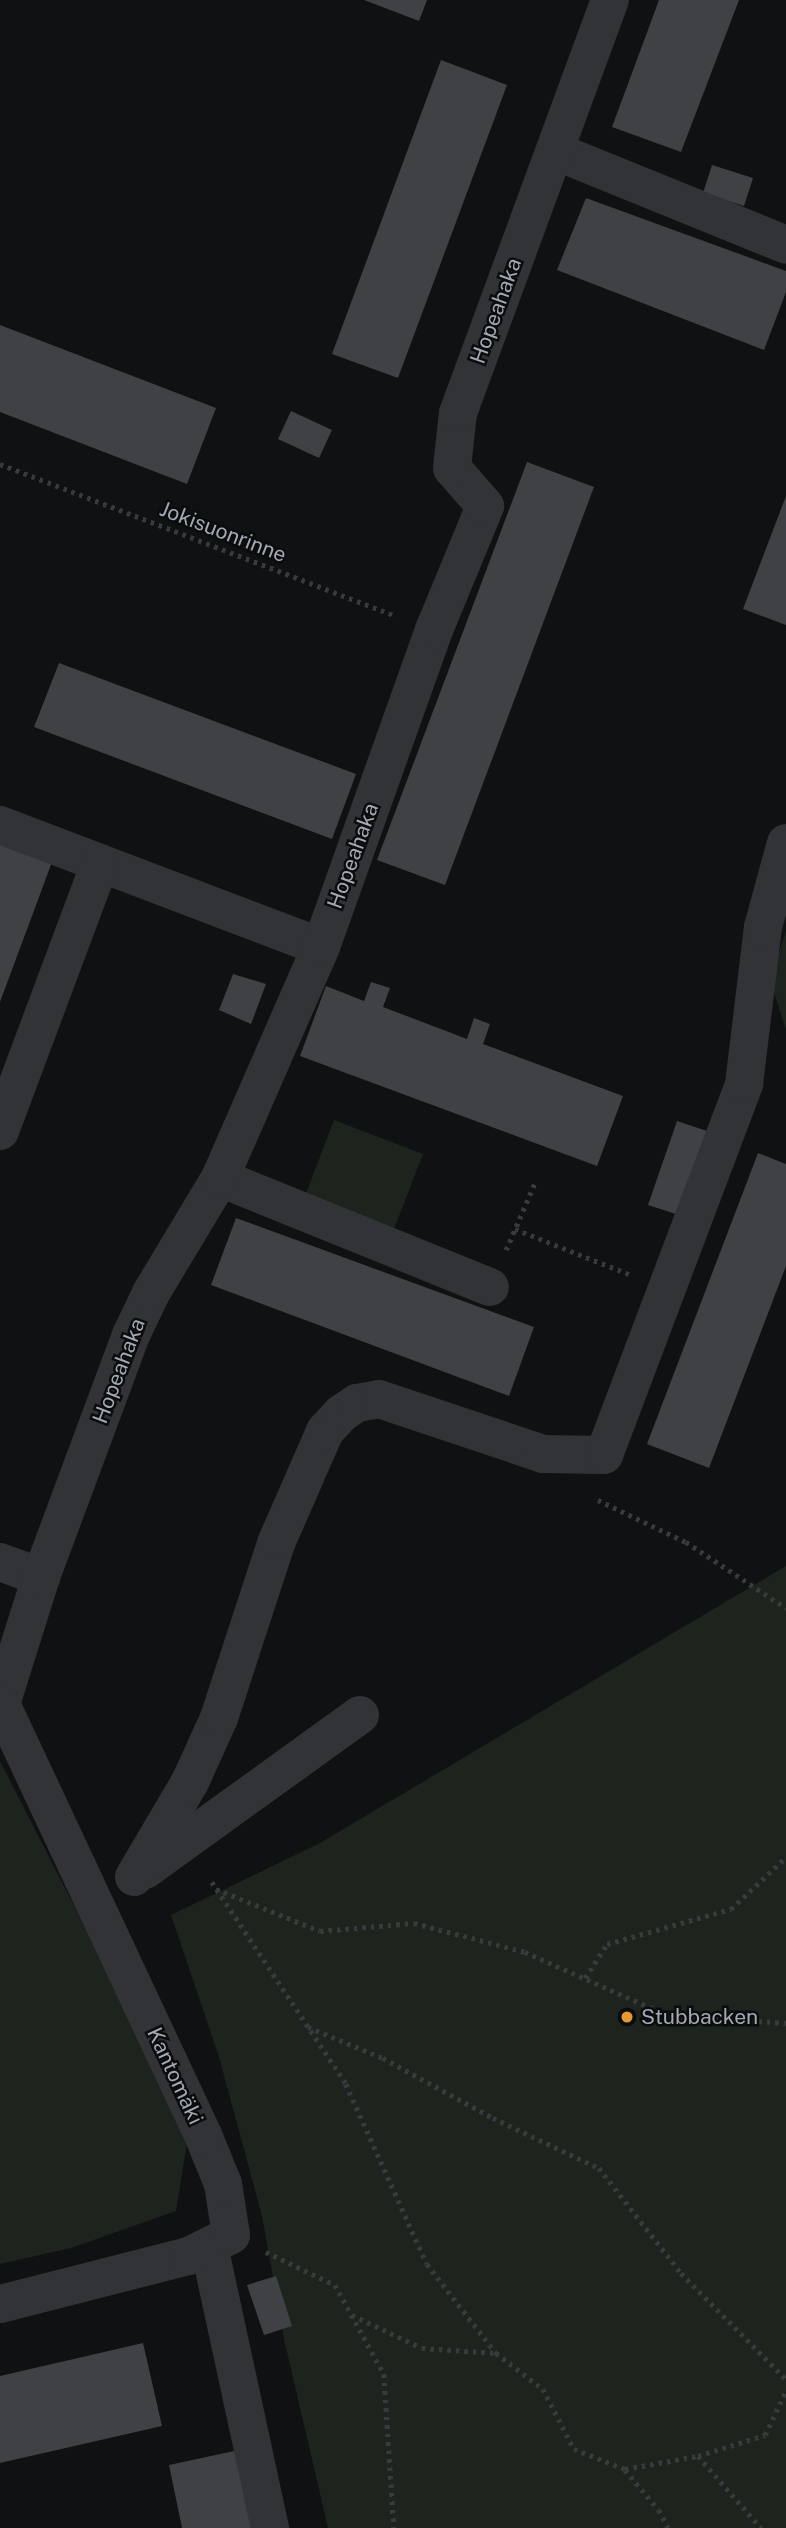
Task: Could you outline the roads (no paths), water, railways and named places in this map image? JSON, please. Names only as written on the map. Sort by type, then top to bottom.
[{"type":"street","name":"Hopeahaka","points":[[1,1704],[41,1577],[131,1335],[151,1293],[220,1178],[321,947],[434,630],[485,506],[452,468],[458,414],[610,0]]},
{"type":"street","points":[[555,151],[786,245]]},
{"type":"street","points":[[0,825],[321,947]]},
{"type":"street","points":[[134,1877],[190,1782],[219,1718],[276,1541],[325,1430],[357,1403],[379,1399],[543,1454],[604,1455],[744,1084],[762,928],[786,843]]},
{"type":"street","points":[[0,1131],[100,863]]},
{"type":"street","points":[[220,1178],[490,1287]]},
{"type":"street","points":[[0,1562],[41,1577]]},
{"type":"street","name":"Kantomäki","points":[[1,1704],[203,2135],[223,2185],[220,2240],[270,2528]]},
{"type":"street","points":[[95,1906],[360,1715]]},
{"type":"street","points":[[0,2304],[189,2256],[220,2240]]},
{"type":"place","name":"Stubbacken","points":[[627,2017]]}]
